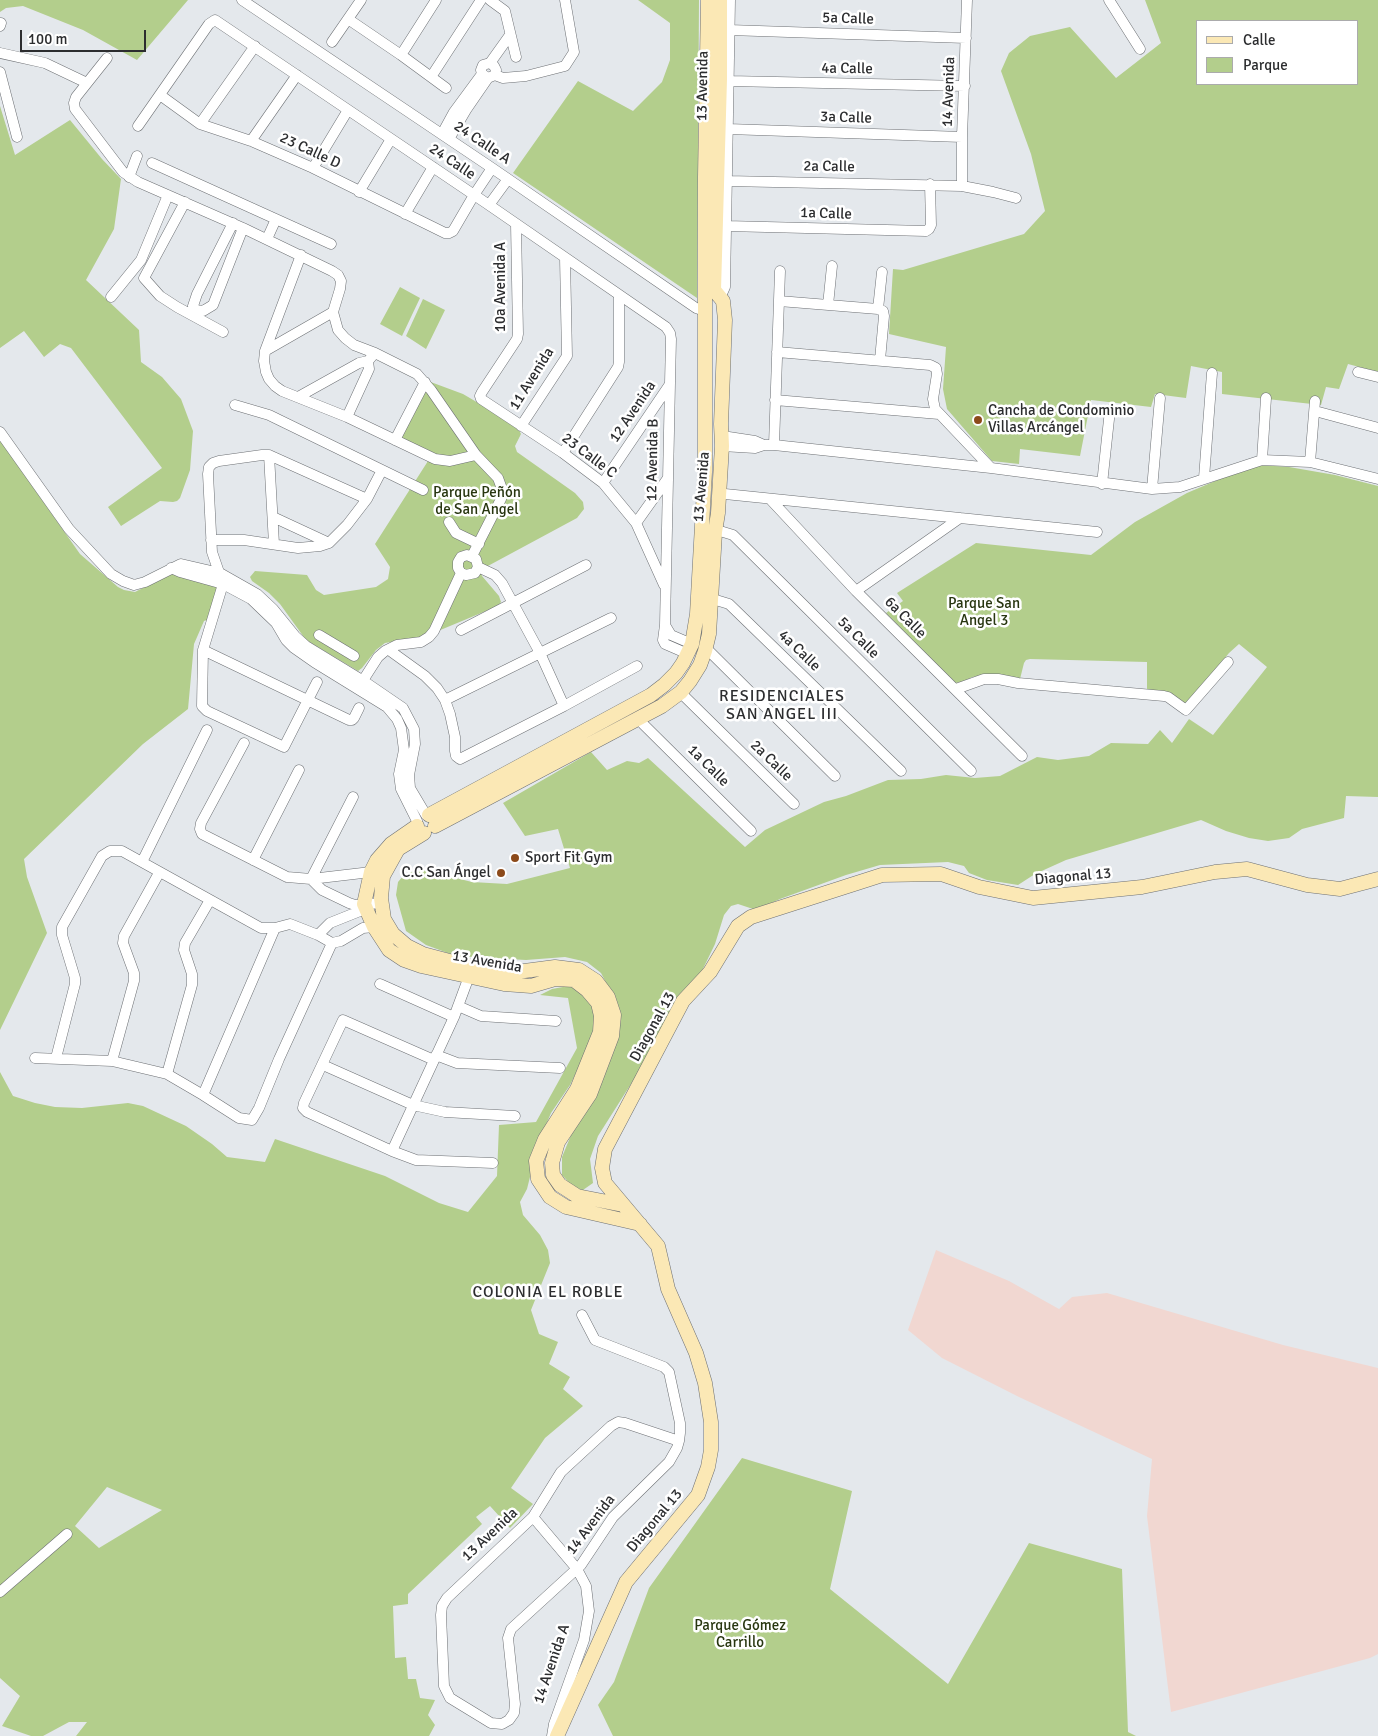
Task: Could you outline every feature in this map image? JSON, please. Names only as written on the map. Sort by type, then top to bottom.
[{"type":"street","points":[[332,42],[360,0]]},
{"type":"street","points":[[401,55],[436,0]]},
{"type":"street","points":[[431,77],[481,0]]},
{"type":"street","points":[[490,0],[505,11],[516,57]]},
{"type":"street","points":[[488,76],[503,78],[526,76],[565,66],[574,52],[565,0]]},
{"type":"street","name":"13 Avenida","points":[[425,822],[592,744],[641,718],[675,697],[690,681],[700,665],[709,634],[712,531],[705,472],[704,311],[708,0]]},
{"type":"street","name":"13 Avenida","points":[[640,1224],[566,1207],[550,1197],[538,1178],[536,1161],[545,1139],[577,1089],[600,1032],[601,1016],[598,1003],[587,990],[574,980],[555,979],[531,986],[504,984],[471,972],[448,967],[421,966],[404,960],[389,950],[374,927],[365,907],[364,897],[377,874],[398,849],[425,822],[651,695],[676,673],[690,649],[712,531],[720,477],[722,435],[725,306],[714,290],[720,79],[720,0]]},
{"type":"street","points":[[725,326],[704,311],[720,298],[725,287],[730,0]]},
{"type":"street","name":"14 Avenida","points":[[962,186],[967,0]]},
{"type":"street","points":[[1109,0],[1140,49]]},
{"type":"street","name":"24 Calle A","points":[[245,1],[696,308],[704,311]]},
{"type":"street","points":[[348,19],[446,88]]},
{"type":"street","name":"24 Calle","points":[[160,95],[209,24],[215,20],[489,205],[666,327],[670,332]]},
{"type":"street","name":"5a Calle","points":[[730,30],[966,38]]},
{"type":"street","points":[[446,137],[488,76],[496,68],[490,63],[510,35]]},
{"type":"street","points":[[200,124],[255,46]]},
{"type":"street","points":[[0,53],[45,63],[87,83]]},
{"type":"street","points":[[107,58],[76,97],[74,103],[75,109],[117,165],[129,177],[267,239],[338,275],[340,289],[333,312],[338,330],[344,338],[372,357],[417,374],[476,454],[493,471],[502,488],[501,499],[472,556]]},
{"type":"street","points":[[0,72],[17,137]]},
{"type":"street","points":[[251,141],[297,76]]},
{"type":"street","name":"4a Calle","points":[[729,81],[965,86]]},
{"type":"street","points":[[138,126],[160,95]]},
{"type":"street","name":"23 Calle D","points":[[160,95],[200,124],[251,141],[314,168],[445,233],[453,231],[474,195]]},
{"type":"street","points":[[314,168],[348,110]]},
{"type":"street","name":"3a Calle","points":[[728,129],[962,137]]},
{"type":"street","points":[[360,192],[391,139]]},
{"type":"street","points":[[129,177],[137,156]]},
{"type":"street","points":[[152,163],[331,244]]},
{"type":"street","points":[[405,214],[433,167]]},
{"type":"street","points":[[474,195],[492,168]]},
{"type":"street","points":[[489,205],[508,179]]},
{"type":"street","name":"2a Calle","points":[[727,181],[930,184],[962,186],[1016,198]]},
{"type":"street","name":"1a Calle","points":[[726,226],[926,231],[930,229],[931,225],[930,184]]},
{"type":"street","points":[[111,297],[141,260],[168,195]]},
{"type":"street","points":[[185,202],[144,278],[160,296],[223,332]]},
{"type":"street","points":[[267,239],[276,219]]},
{"type":"street","name":"10a Avenida A","points":[[481,399],[482,392],[517,339],[518,334],[516,224]]},
{"type":"street","points":[[238,226],[213,305],[203,311],[196,310],[193,306],[197,294],[238,226]]},
{"type":"street","points":[[301,256],[265,351],[264,361],[269,379],[282,391],[347,417],[435,459],[443,461],[457,460],[476,454]]},
{"type":"street","name":"11 Avenida","points":[[521,426],[567,356],[565,258]]},
{"type":"street","points":[[828,305],[832,266]]},
{"type":"street","points":[[769,445],[776,400],[780,270]]},
{"type":"street","points":[[878,309],[882,272]]},
{"type":"street","points":[[562,453],[618,367],[618,295]]},
{"type":"street","points":[[779,301],[878,309],[883,311],[880,360]]},
{"type":"street","points":[[265,351],[333,312]]},
{"type":"street","name":"12 Avenida B","points":[[670,332],[665,626],[671,635],[690,649]]},
{"type":"street","points":[[777,352],[930,365],[936,368],[937,374],[933,399],[935,409],[991,468]]},
{"type":"street","points":[[298,397],[359,362],[372,357]]},
{"type":"street","points":[[347,417],[369,369],[372,357]]},
{"type":"street","points":[[1358,372],[1378,377]]},
{"type":"street","points":[[1204,478],[1212,373]]},
{"type":"street","points":[[395,440],[424,382]]},
{"type":"street","name":"12 Avenida","points":[[604,483],[670,383]]},
{"type":"street","points":[[1152,490],[1160,398]]},
{"type":"street","points":[[1262,460],[1266,398]]},
{"type":"street","name":"23 Calle C","points":[[481,399],[604,483],[636,523],[665,588]]},
{"type":"street","points":[[776,400],[939,414]]},
{"type":"street","points":[[235,405],[269,415],[424,490]]},
{"type":"street","points":[[1310,462],[1315,406],[1378,428]]},
{"type":"street","points":[[1102,484],[1110,410]]},
{"type":"street","points":[[705,424],[722,435],[755,448],[769,445],[991,468],[1152,490],[1180,487],[1262,460],[1310,462],[1374,478],[1378,468]]},
{"type":"street","points":[[0,432],[69,530],[111,574],[122,581],[134,585],[145,582],[181,564],[220,573],[257,594],[274,609],[295,636],[316,658]]},
{"type":"street","points":[[317,682],[288,743],[284,747],[208,711],[202,706],[203,650],[223,584],[212,552],[209,467],[219,461],[269,455],[367,499]]},
{"type":"street","points":[[269,455],[274,544]]},
{"type":"street","points":[[211,540],[232,539],[298,548],[320,546],[329,543],[347,525],[367,499],[382,470]]},
{"type":"street","points":[[592,744],[607,742],[643,724],[674,705],[684,696],[700,673],[710,652],[715,633],[716,600],[712,531],[725,494],[720,477],[711,470],[705,472]]},
{"type":"street","points":[[636,523],[668,478]]},
{"type":"street","points":[[725,494],[1097,532]]},
{"type":"street","name":"6a Calle","points":[[770,499],[856,591],[1022,756]]},
{"type":"street","points":[[273,517],[329,543]]},
{"type":"street","points":[[856,591],[960,518]]},
{"type":"street","points":[[449,522],[456,533],[479,544]]},
{"type":"street","name":"5a Calle","points":[[712,531],[733,535],[972,771]]},
{"type":"street","points":[[360,684],[378,657],[389,650],[398,652],[430,645],[438,637],[470,572],[476,559],[467,555],[461,557],[458,562],[458,568],[470,572],[490,580],[510,605],[562,707]]},
{"type":"street","points":[[461,630],[586,565]]},
{"type":"street","points":[[170,568],[223,584],[251,599],[276,623],[286,640],[294,648],[316,658],[397,703],[408,716],[414,729],[415,744],[409,775],[410,788],[425,822]]},
{"type":"street","name":"4a Calle","points":[[716,600],[729,604],[902,771]]},
{"type":"street","points":[[444,700],[611,618]]},
{"type":"street","points":[[318,635],[354,656]]},
{"type":"street","points":[[316,658],[330,641]]},
{"type":"street","points":[[203,650],[308,701],[352,720],[358,708]]},
{"type":"street","points":[[389,650],[425,676],[437,688],[450,714],[455,736],[456,756],[460,759],[637,666]]},
{"type":"street","points":[[710,652],[835,776]]},
{"type":"street","points":[[956,689],[984,679],[998,679],[1018,683],[1164,696],[1186,710],[1228,662]]},
{"type":"street","name":"2a Calle","points":[[684,696],[794,804]]},
{"type":"street","name":"1a Calle","points":[[643,724],[751,831]]},
{"type":"street","points":[[142,862],[207,730]]},
{"type":"street","points":[[244,743],[201,823],[200,829],[202,834],[287,877],[311,879],[377,874]]},
{"type":"street","points":[[253,860],[299,770]]},
{"type":"street","points":[[311,879],[353,797]]},
{"type":"street","points":[[56,1058],[75,984],[75,978],[62,935],[62,927],[102,856],[110,851],[122,851],[261,928],[275,928],[290,924],[318,935],[332,943],[341,941],[363,928],[374,927]]},
{"type":"street","name":"Diagonal 13","points":[[557,1736],[626,1582],[698,1495],[708,1467],[711,1422],[705,1383],[696,1353],[668,1289],[658,1246],[605,1183],[602,1168],[605,1149],[683,1001],[710,972],[738,926],[751,916],[882,875],[941,874],[979,887],[1033,898],[1142,887],[1215,872],[1247,870],[1306,885],[1340,889],[1378,879]]},
{"type":"street","points":[[112,1061],[134,981],[134,973],[123,943],[124,936],[159,873]]},
{"type":"street","name":"13 Avenida","points":[[377,874],[381,887],[384,919],[393,934],[407,946],[448,967]]},
{"type":"street","points":[[311,879],[322,890],[355,905],[365,907]]},
{"type":"street","points":[[167,1074],[192,985],[192,974],[184,950],[185,943],[210,900]]},
{"type":"street","points":[[318,935],[330,923],[365,907],[382,903]]},
{"type":"street","points":[[203,1095],[275,928]]},
{"type":"street","points":[[35,1058],[112,1061],[167,1074],[239,1118],[252,1120],[332,943]]},
{"type":"street","name":"13 Avenida","points":[[471,972],[510,973],[555,967],[579,970],[596,981],[608,997],[614,1015],[612,1036],[590,1094],[558,1142],[552,1163],[553,1175],[560,1185],[577,1196],[623,1205]]},
{"type":"street","points":[[392,1151],[454,1017],[471,972]]},
{"type":"street","points":[[380,984],[454,1017]]},
{"type":"street","points":[[458,1006],[480,1016],[556,1021]]},
{"type":"street","points":[[493,1163],[416,1160],[307,1112],[303,1108],[304,1103],[343,1020],[435,1057],[457,1063],[560,1068]]},
{"type":"street","points":[[323,1065],[413,1105],[445,1112],[515,1116]]},
{"type":"street","name":"14 Avenida","points":[[512,1717],[515,1704],[508,1638],[510,1632],[577,1569],[613,1517],[669,1462],[674,1455],[679,1441],[680,1423],[669,1372],[664,1368],[595,1340],[582,1315]]},
{"type":"street","name":"13 Avenida","points":[[512,1717],[502,1724],[491,1723],[454,1701],[446,1691],[441,1615],[444,1603],[450,1595],[533,1517],[561,1472],[611,1426],[616,1423],[624,1423],[679,1441]]},
{"type":"street","points":[[533,1517],[577,1569]]},
{"type":"street","points":[[0,1592],[66,1534]]},
{"type":"street","name":"14 Avenida A","points":[[552,1736],[554,1724],[584,1640],[589,1612],[587,1589],[577,1569]]},
{"type":"street","name":"14 Avenida A","points":[[545,1736],[551,1714],[580,1635],[583,1612],[588,1602]]},
{"type":"shaded area","points":[[936,1250],[1009,1281],[1059,1309],[1072,1297],[1107,1293],[1283,1345],[1378,1368],[1378,1654],[1370,1658],[1171,1712],[1147,1516],[1152,1459],[1019,1397],[942,1358],[908,1330]]},
{"type":"green space","points":[[0,0],[188,0],[137,60],[83,30],[23,6],[6,8],[0,12]]},
{"type":"green space","points":[[638,0],[699,0],[697,298],[513,173],[578,81],[633,111],[662,82],[670,60],[670,23]]},
{"type":"green space","points":[[1145,0],[1378,0],[1378,372],[1348,364],[1339,389],[1326,387],[1321,405],[1222,394],[1222,372],[1191,366],[1186,398],[1155,394],[1151,407],[1091,400],[1080,456],[1020,449],[1019,464],[992,461],[947,409],[943,389],[946,347],[889,334],[893,269],[903,270],[1024,234],[1045,211],[1031,154],[1001,71],[1009,53],[1030,36],[1070,27],[1116,78],[1161,43]]},
{"type":"green space","points":[[0,106],[15,155],[70,120],[121,179],[114,229],[86,280],[139,330],[141,362],[162,377],[181,399],[193,431],[190,470],[180,498],[173,502],[160,501],[121,526],[108,507],[162,468],[71,348],[60,344],[44,357],[24,331],[0,348]]},
{"type":"green space","points":[[400,287],[420,298],[402,336],[380,324]]},
{"type":"green space","points":[[423,299],[445,310],[426,349],[406,336]]},
{"type":"green space","name":"Parque Peñón de San Angel","points":[[428,381],[463,394],[519,430],[521,434],[515,446],[517,452],[575,493],[583,502],[584,509],[577,518],[486,567],[481,573],[499,596],[501,602],[498,606],[426,636],[385,643],[376,650],[358,671],[306,640],[280,604],[269,593],[252,581],[250,577],[255,571],[307,575],[316,590],[324,595],[376,587],[388,579],[390,567],[375,544],[428,461],[399,443]]},
{"type":"green space","points":[[0,440],[80,554],[118,587],[135,592],[174,572],[219,584],[207,620],[204,621],[194,644],[188,709],[143,744],[24,859],[27,877],[47,933],[0,1030]]},
{"type":"green space","name":"Parque San Angel 3","points":[[1260,465],[1289,467],[1335,475],[1378,486],[1378,797],[1346,796],[1344,818],[1302,829],[1289,838],[1268,841],[1226,831],[1201,820],[1066,860],[1035,874],[1018,885],[987,880],[969,873],[964,866],[948,862],[880,865],[846,875],[780,899],[756,910],[738,904],[731,906],[724,915],[715,944],[700,975],[598,1136],[590,1159],[593,1183],[583,1190],[573,1187],[562,1175],[562,1157],[576,1123],[612,994],[601,973],[587,962],[565,957],[526,960],[456,956],[426,945],[406,931],[396,895],[398,882],[404,875],[420,869],[472,882],[507,884],[570,868],[558,829],[525,836],[503,803],[591,752],[607,770],[627,761],[639,763],[648,758],[745,847],[765,830],[824,802],[888,780],[921,779],[946,775],[975,778],[1000,776],[1037,757],[1058,760],[1089,756],[1111,743],[1148,744],[1160,730],[1172,743],[1189,719],[1213,735],[1267,667],[1239,644],[1229,653],[1185,706],[1147,692],[1147,662],[1030,659],[1024,663],[1020,679],[993,675],[972,677],[963,682],[955,683],[886,613],[903,601],[897,593],[976,543],[1091,555],[1135,522],[1187,493],[1234,473]]},
{"type":"green space","points":[[574,985],[591,999],[595,1019],[594,1037],[570,1085],[551,1113],[539,1141],[527,1189],[520,1202],[523,1215],[540,1235],[548,1250],[550,1263],[531,1310],[539,1334],[558,1342],[549,1364],[570,1377],[563,1389],[583,1406],[545,1438],[511,1488],[533,1504],[510,1528],[490,1506],[476,1517],[482,1524],[408,1594],[408,1604],[393,1606],[395,1658],[406,1657],[408,1679],[416,1679],[420,1698],[435,1700],[428,1715],[435,1725],[429,1736],[76,1736],[87,1722],[69,1722],[43,1736],[31,1736],[2,1726],[20,1696],[0,1678],[0,1072],[13,1096],[35,1103],[55,1107],[82,1108],[128,1103],[143,1106],[186,1126],[227,1157],[265,1162],[275,1139],[385,1176],[439,1203],[468,1212],[497,1176],[499,1125],[536,1122],[577,1048],[568,998],[540,995],[552,989]],"holes":[[[107,1487],[162,1510],[99,1548],[75,1526]]]},
{"type":"green space","name":"Parque Gómez Carrillo","points":[[742,1458],[852,1491],[830,1589],[948,1684],[1029,1543],[1122,1569],[1128,1732],[1136,1736],[613,1736],[598,1705],[614,1682],[649,1588]]},
{"type":"place","name":"Cancha de Condominio Villas Arcángel","points":[[978,420]]},
{"type":"place","name":"Sport Fit Gym","points":[[515,858]]},
{"type":"place","name":"C.C San Ángel","points":[[501,873]]},
{"type":"district","name":"RESIDENCIALES SAN ANGEL III","points":[[782,706]]},
{"type":"district","name":"COLONIA EL ROBLE","points":[[548,1293]]}]
